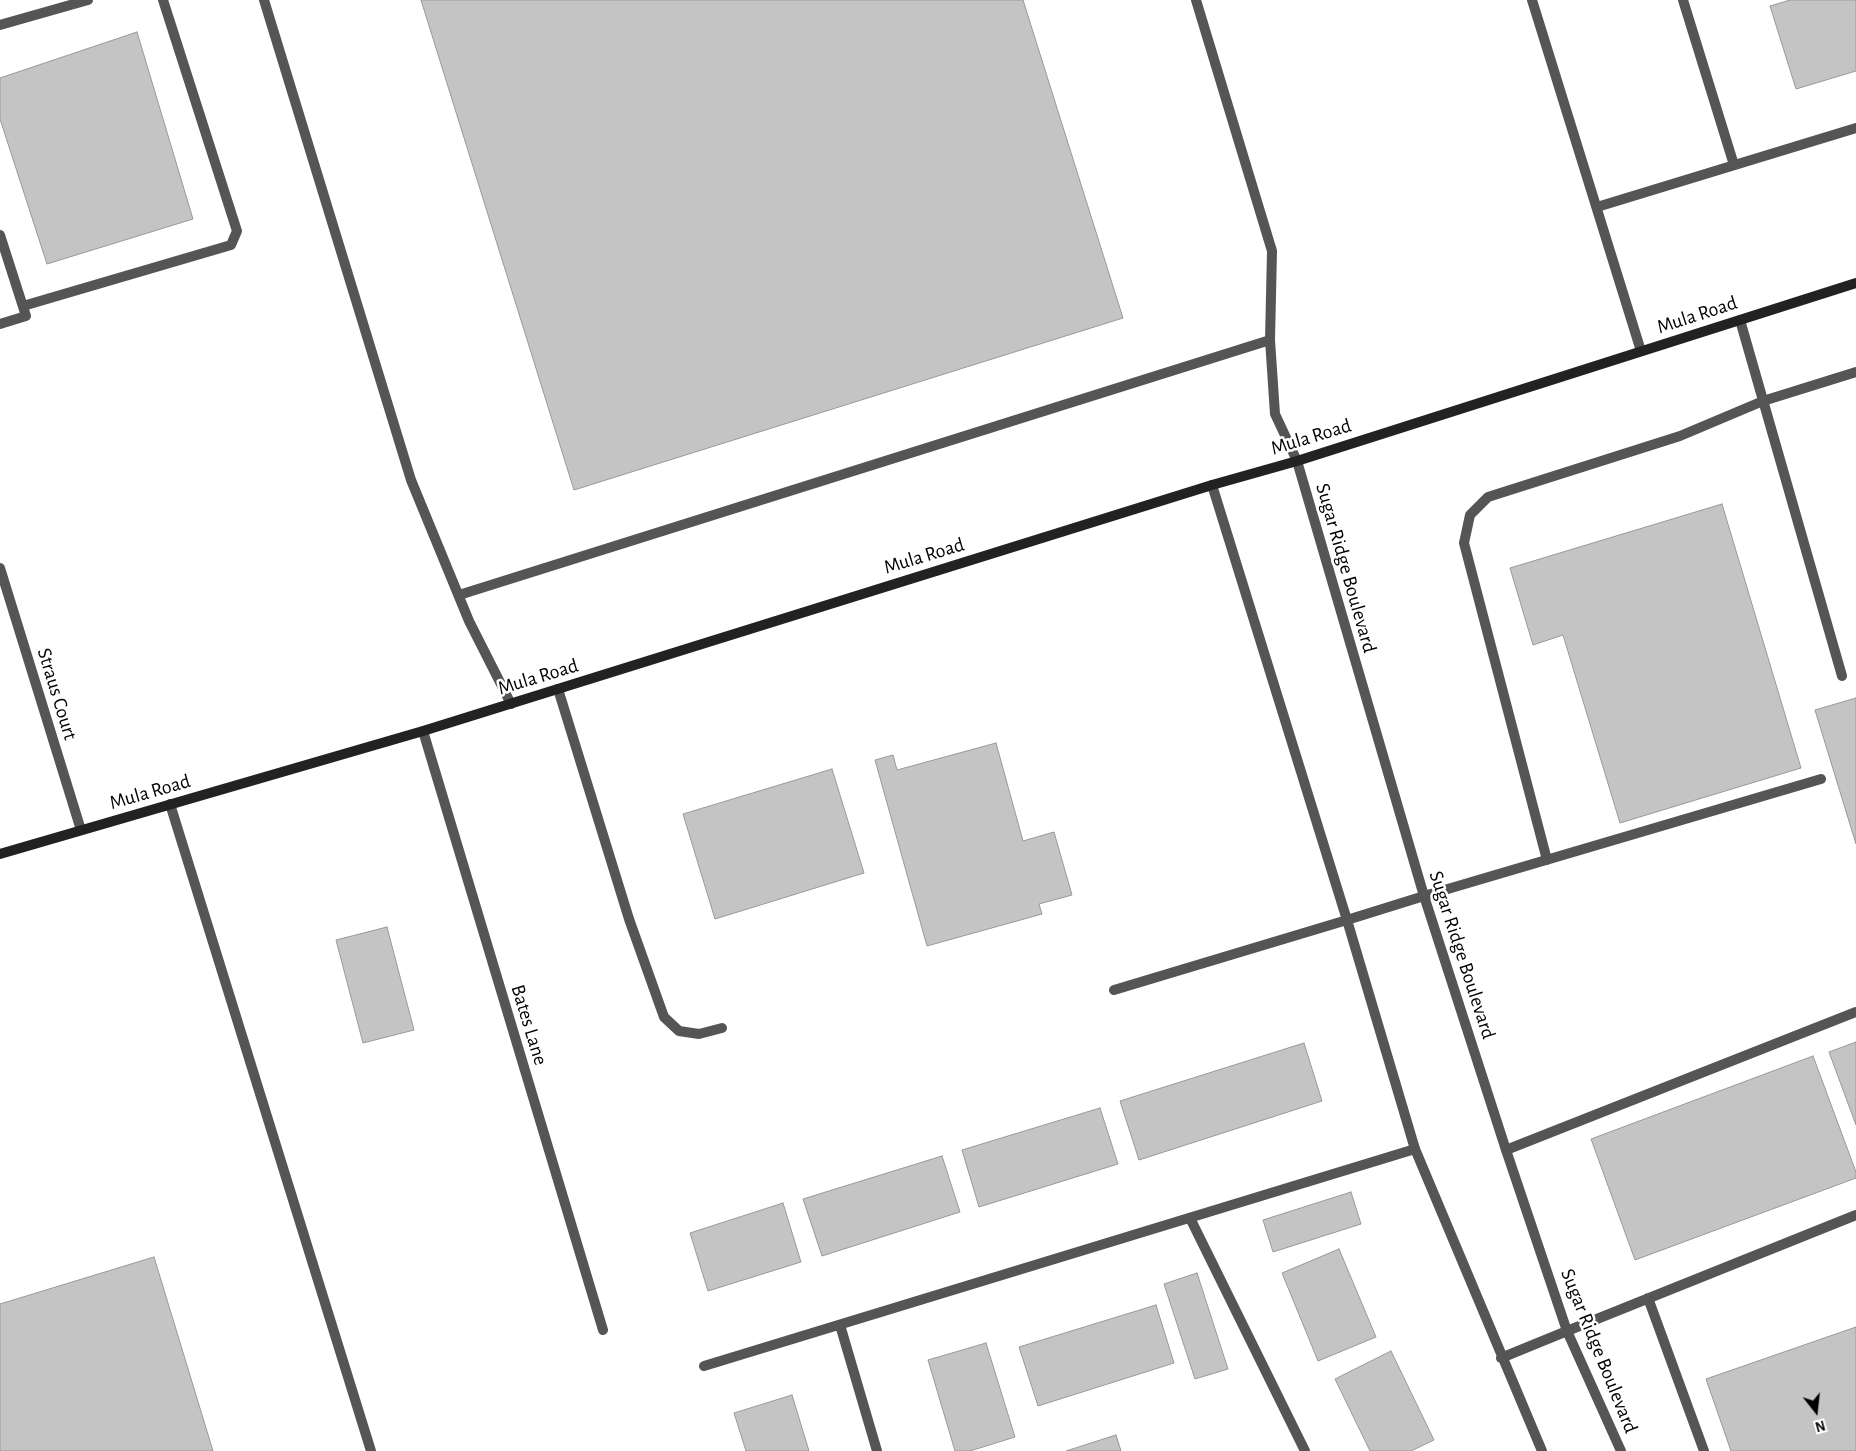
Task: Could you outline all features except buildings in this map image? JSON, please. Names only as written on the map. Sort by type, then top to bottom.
[{"type":"street","points":[[0,25],[88,0]]},
{"type":"street","points":[[23,306],[231,245],[237,231],[163,0]]},
{"type":"street","points":[[264,0],[412,480],[459,595],[511,704]]},
{"type":"street","name":"Sugar Ridge Boulevard","points":[[1196,0],[1272,251],[1270,340],[1275,414],[1297,461],[1424,896],[1506,1150],[1567,1331],[1621,1451]]},
{"type":"street","points":[[1532,0],[1641,351]]},
{"type":"street","points":[[1683,0],[1734,165]]},
{"type":"street","points":[[1597,208],[1856,128]]},
{"type":"street","points":[[0,235],[26,316],[0,324]]},
{"type":"street","name":"Mula Road","points":[[0,854],[511,704],[1212,485],[1297,461],[1856,282]]},
{"type":"street","points":[[1740,320],[1842,676]]},
{"type":"street","points":[[459,595],[1270,340]]},
{"type":"street","points":[[1547,860],[1464,543],[1470,515],[1488,497],[1680,436],[1763,401],[1856,372]]},
{"type":"street","points":[[1212,485],[1347,920],[1415,1149],[1501,1358],[1542,1451]]},
{"type":"street","name":"Straus Court","points":[[0,568],[81,830]]},
{"type":"street","points":[[558,689],[630,919],[664,1017],[679,1031],[700,1034],[722,1028]]},
{"type":"street","name":"Bates Lane","points":[[423,731],[603,1330]]},
{"type":"street","points":[[1114,990],[1821,779]]},
{"type":"street","points":[[170,804],[371,1451]]},
{"type":"street","points":[[1506,1150],[1856,1012]]},
{"type":"street","points":[[704,1366],[1415,1149]]},
{"type":"street","points":[[1501,1358],[1856,1215]]},
{"type":"street","points":[[1190,1218],[1305,1451]]},
{"type":"street","points":[[1648,1298],[1704,1451]]},
{"type":"street","points":[[840,1325],[877,1451]]}]
